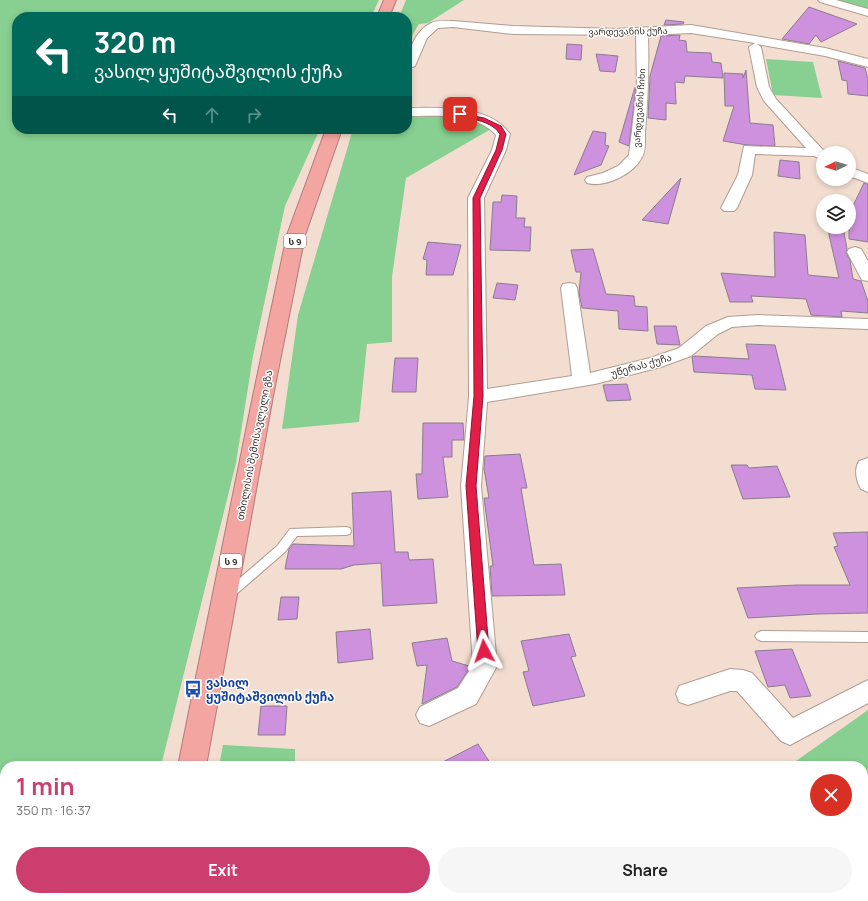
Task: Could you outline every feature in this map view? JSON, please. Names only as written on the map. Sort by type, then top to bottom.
[{"type":"highway","points":[[385,12],[390,0]]},
{"type":"highway","name":"თბილისის შემოსავლელი გზა","points":[[193,761],[263,396],[296,235],[332,134]]},
{"type":"street","points":[[824,0],[868,13]]},
{"type":"street","name":"ვარდევანის ქუჩა","points":[[412,60],[422,36],[435,25],[453,24],[520,30],[617,33],[692,29],[839,55],[868,63]]},
{"type":"street","points":[[692,29],[694,35],[755,47],[830,60],[839,55]]},
{"type":"street","name":"ვარდევანის ჩიხი","points":[[592,180],[607,177],[623,169],[636,156],[643,88],[642,32]]},
{"type":"street","points":[[755,47],[763,87],[771,101],[816,150]]},
{"type":"street","points":[[412,112],[460,114],[482,120],[499,127],[503,134],[499,150],[476,198],[478,396],[471,486],[485,666],[467,696],[429,715]]},
{"type":"street","points":[[728,208],[745,175],[750,149],[816,154]]},
{"type":"street","points":[[856,174],[868,179]]},
{"type":"street","points":[[854,252],[868,276]]},
{"type":"street","points":[[569,288],[582,380]]},
{"type":"street","name":"უწერას ქუჩა","points":[[478,396],[582,380],[655,363],[685,352],[712,330],[728,322],[758,320],[868,324]]},
{"type":"street","points":[[868,465],[866,466],[868,484]]},
{"type":"street","points":[[688,694],[730,680],[743,681],[790,733],[868,691]]},
{"type":"lane","points":[[224,598],[281,549],[294,532],[346,531]]},
{"type":"lane","points":[[761,636],[868,637]]},
{"type":"green space","points":[[0,0],[379,0],[373,12],[12,12],[12,134],[318,134],[285,206],[253,356],[236,463],[162,761],[0,761]]},
{"type":"green space","points":[[406,0],[464,0],[428,23],[419,24],[412,37],[412,12],[401,12]]},
{"type":"green space","points":[[835,0],[868,0],[868,10]]},
{"type":"green space","points":[[766,59],[813,62],[822,98],[773,95]]},
{"type":"green space","points":[[433,116],[463,119],[491,129],[406,178],[392,277],[392,342],[367,344],[359,422],[282,429],[298,315],[352,134],[412,134],[412,117]]},
{"type":"green space","points":[[868,710],[868,761],[796,761]]},
{"type":"green space","points":[[223,745],[295,749],[295,761],[220,761]]},
{"type":"building","points":[[809,7],[857,24],[821,42],[816,35],[809,44],[782,39]]},
{"type":"building","points":[[666,20],[684,22],[683,24],[664,25]]},
{"type":"building","points":[[680,35],[679,40],[686,41],[687,52],[711,53],[712,62],[721,63],[723,78],[685,76],[684,83],[675,82],[676,104],[666,103],[666,120],[648,118],[650,76],[661,36]]},
{"type":"building","points":[[567,44],[582,45],[581,60],[566,59]]},
{"type":"building","points":[[596,54],[618,56],[615,72],[600,71]]},
{"type":"building","points":[[838,61],[865,68],[868,79],[868,96],[848,94],[847,81],[842,80]]},
{"type":"building","points":[[746,70],[750,123],[773,125],[775,146],[747,145],[723,141],[734,106],[725,106],[724,73],[743,74],[743,78]]},
{"type":"building","points":[[635,87],[636,88],[629,146],[619,142]]},
{"type":"building","points":[[593,131],[606,133],[605,145],[609,146],[601,165],[574,175]]},
{"type":"building","points":[[780,160],[799,162],[800,179],[778,176]]},
{"type":"building","points":[[681,178],[668,224],[642,220]]},
{"type":"building","points":[[864,183],[868,184],[868,242],[849,239],[849,234],[856,234],[856,200]]},
{"type":"building","points":[[502,195],[517,196],[516,218],[525,218],[524,227],[531,227],[530,251],[490,250],[493,202],[501,202]]},
{"type":"building","points":[[774,232],[805,235],[808,275],[839,278],[829,235],[844,234],[847,249],[846,253],[850,260],[853,279],[861,281],[868,301],[868,313],[841,311],[842,317],[811,315],[806,299],[751,296],[753,302],[730,302],[721,273],[775,277]]},
{"type":"building","points":[[428,242],[461,245],[453,275],[426,275],[427,260],[423,259]]},
{"type":"building","points":[[593,249],[606,294],[634,296],[635,306],[647,307],[648,331],[619,329],[618,311],[582,308],[579,293],[581,272],[576,272],[571,250]]},
{"type":"building","points":[[497,283],[518,285],[515,300],[493,298]]},
{"type":"building","points":[[654,326],[676,326],[680,345],[657,344]]},
{"type":"building","points":[[746,344],[775,345],[786,390],[755,389],[752,375],[694,372],[692,357],[694,356],[749,359]]},
{"type":"building","points":[[395,358],[418,358],[416,392],[392,392]]},
{"type":"building","points":[[627,384],[631,400],[607,401],[603,385]]},
{"type":"building","points":[[423,423],[463,423],[464,440],[452,440],[452,457],[443,457],[448,497],[418,499],[416,474],[422,474]]},
{"type":"building","points":[[520,454],[527,488],[521,488],[534,565],[561,564],[565,595],[492,596],[490,566],[493,566],[484,498],[489,498],[484,469],[485,456]]},
{"type":"building","points":[[731,465],[747,465],[749,468],[777,466],[790,497],[743,499]]},
{"type":"building","points":[[391,491],[395,552],[408,552],[409,560],[433,559],[437,603],[383,606],[381,563],[354,565],[341,569],[285,569],[289,549],[293,544],[354,546],[352,493]]},
{"type":"building","points":[[868,532],[868,613],[748,618],[737,588],[797,585],[850,585],[834,547],[838,546],[833,533]]},
{"type":"building","points":[[281,597],[299,597],[297,619],[278,620]]},
{"type":"building","points":[[370,629],[373,659],[338,663],[336,632]]},
{"type":"building","points":[[569,634],[576,656],[571,657],[585,696],[533,706],[523,672],[529,671],[521,641]]},
{"type":"building","points":[[447,638],[452,661],[469,666],[467,672],[457,687],[422,704],[427,665],[417,666],[412,643]]},
{"type":"building","points":[[792,649],[811,696],[790,698],[785,685],[768,687],[755,651]]},
{"type":"building","points":[[261,706],[287,706],[285,735],[258,735]]},
{"type":"building","points":[[478,744],[489,761],[445,761]]},
{"type":"place","name":"ვასილ ყუშიტაშვილის ქუჩა","points":[[193,689]]},
{"type":"route","points":[[460,114],[482,120],[499,127],[503,134],[499,150],[476,198],[478,396],[471,486],[484,651]]}]
